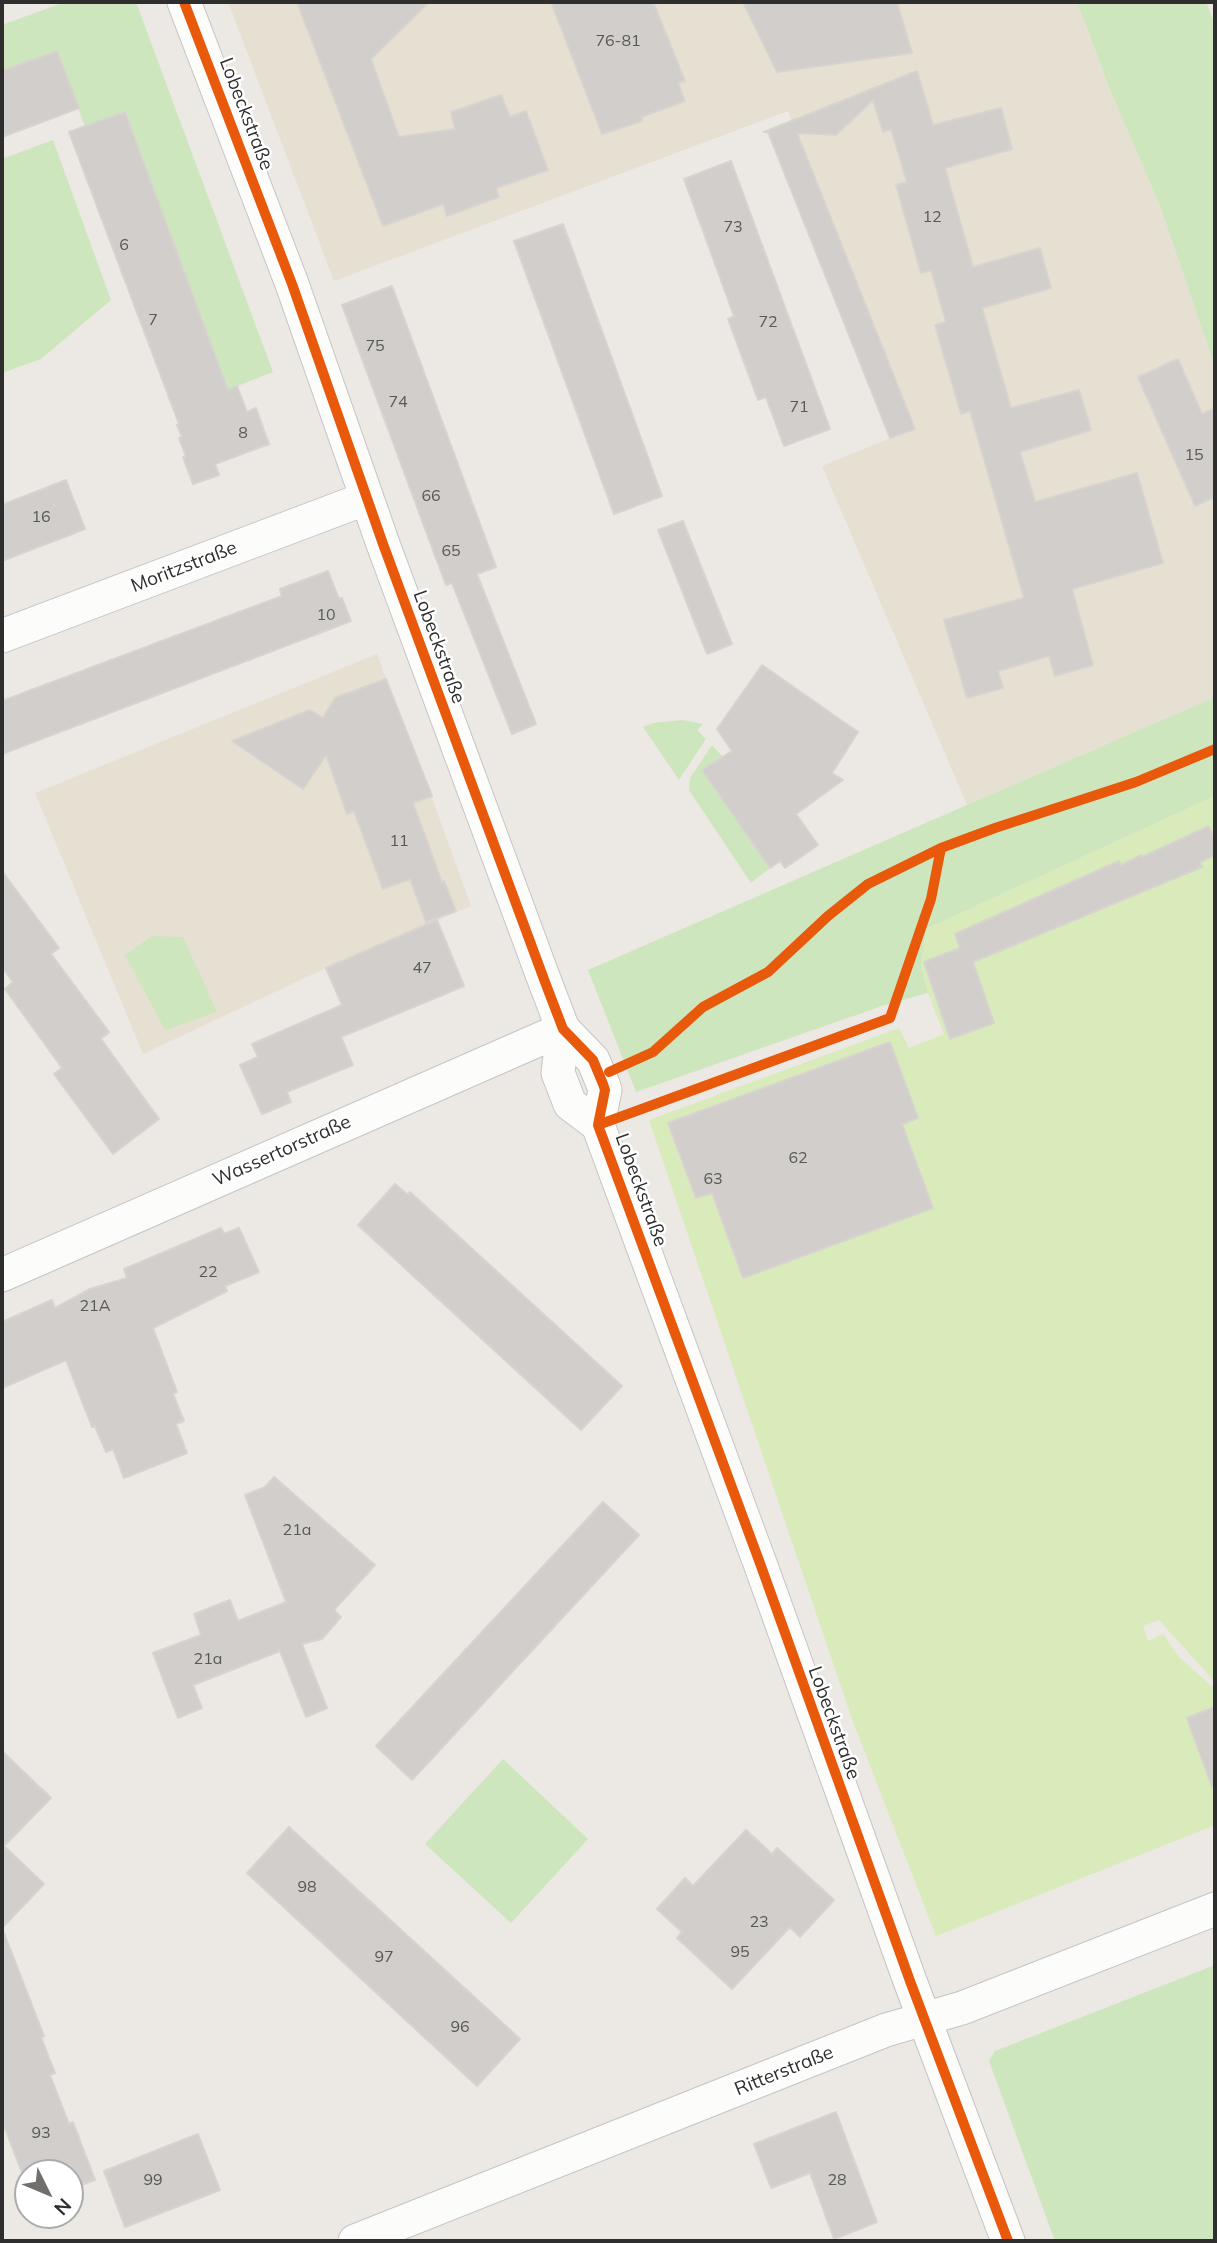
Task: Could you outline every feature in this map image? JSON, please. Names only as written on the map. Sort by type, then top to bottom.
[{"type":"street","name":"Lobeckstraße","points":[[184,2],[292,284],[367,498],[563,1029],[593,1060],[603,1084],[605,1090],[598,1125],[924,2019],[1008,2241]]},
{"type":"street","name":"Moritzstraße","points":[[2,636],[367,498]]},
{"type":"street","name":"Wassertorstraße","points":[[2,1275],[563,1029]]},
{"type":"street","name":"Ritterstraße","points":[[355,2241],[886,2030],[969,2005],[1215,1909]]},
{"type":"shaded area","points":[[228,2],[1077,2],[1112,95],[1159,203],[1215,367],[1215,697],[967,805],[822,466],[915,428],[788,111],[334,281]]},
{"type":"shaded area","points":[[377,654],[471,906],[326,968],[143,1054],[35,793]]},
{"type":"green space","points":[[65,2],[136,2],[273,372],[225,391],[214,352],[125,113],[85,127],[57,51],[2,71],[2,25]]},
{"type":"green space","points":[[1077,2],[1206,2],[1215,25],[1215,367],[1159,203],[1112,95]]},
{"type":"green space","points":[[53,140],[111,300],[41,359],[2,373],[2,159]]},
{"type":"green space","points":[[1215,697],[1215,796],[926,929],[921,966],[928,993],[885,1005],[636,1092],[588,970]]},
{"type":"green space","points":[[683,720],[703,724],[697,730],[706,739],[679,780],[643,727],[653,723]]},
{"type":"green space","points":[[712,745],[723,757],[703,771],[770,868],[751,883],[689,790],[690,778]]},
{"type":"green space","points":[[1215,796],[1215,1682],[1159,1620],[1143,1626],[1148,1641],[1163,1634],[1179,1657],[1215,1689],[1215,1825],[936,1936],[852,1719],[649,1120],[899,1028],[909,1048],[944,1034],[921,966],[926,929]]},
{"type":"green space","points":[[152,936],[183,937],[217,1012],[165,1030],[125,955]]},
{"type":"green space","points":[[503,1759],[588,1839],[511,1923],[425,1844]]},
{"type":"green space","points":[[1215,1965],[1215,2241],[1055,2241],[989,2061],[995,2051]]},
{"type":"building","points":[[297,2],[429,2],[371,59],[399,137],[455,129],[451,112],[501,95],[510,117],[526,111],[548,170],[496,188],[499,197],[447,216],[443,204],[383,226]]},
{"type":"building","points":[[551,2],[653,2],[685,81],[678,83],[685,101],[641,117],[642,121],[602,134]]},
{"type":"building","points":[[743,2],[897,2],[912,53],[777,72]]},
{"type":"building","points":[[57,51],[79,108],[2,137],[2,71]]},
{"type":"building","points":[[917,71],[933,125],[1001,108],[1012,149],[945,168],[973,267],[1040,248],[1051,288],[982,308],[1011,408],[1079,390],[1091,430],[1020,452],[1035,502],[1137,473],[1163,563],[1072,589],[1093,665],[1055,676],[1049,656],[998,671],[1003,688],[967,698],[944,620],[1024,598],[970,411],[961,414],[935,325],[946,322],[931,270],[921,273],[896,185],[907,182],[891,129],[883,132],[873,100],[836,135],[797,133],[915,429],[890,438],[768,132],[764,132]]},
{"type":"building","points":[[125,112],[228,390],[237,386],[247,412],[256,408],[269,444],[215,464],[219,475],[193,484],[183,457],[186,457],[179,438],[182,437],[177,425],[179,424],[69,132]]},
{"type":"building","points":[[731,161],[830,429],[784,446],[766,397],[758,400],[728,319],[734,316],[684,179]]},
{"type":"building","points":[[563,224],[662,496],[614,514],[514,241]]},
{"type":"building","points":[[392,286],[496,567],[477,574],[536,724],[512,734],[452,583],[446,585],[342,305]]},
{"type":"building","points":[[1178,359],[1202,414],[1215,408],[1215,497],[1195,506],[1138,377]]},
{"type":"building","points":[[66,480],[85,529],[2,561],[2,505]]},
{"type":"building","points":[[683,521],[732,644],[707,654],[658,530]]},
{"type":"building","points":[[328,571],[351,621],[2,754],[2,701],[282,596],[280,589]]},
{"type":"building","points":[[762,665],[858,732],[832,773],[843,780],[796,814],[818,845],[785,868],[780,861],[770,868],[702,770],[732,751],[717,729]]},
{"type":"building","points":[[386,679],[432,796],[413,803],[442,882],[444,881],[456,911],[426,922],[410,879],[383,889],[354,811],[347,814],[326,755],[303,789],[232,741],[310,710],[323,718],[335,698]]},
{"type":"building","points":[[1209,826],[1215,840],[1215,855],[1200,862],[1202,867],[973,962],[994,1023],[950,1039],[924,962],[960,948],[955,934],[1119,861],[1121,865],[1142,857]]},
{"type":"building","points":[[2,871],[59,948],[51,954],[109,1032],[101,1039],[159,1119],[113,1154],[54,1074],[62,1068],[5,989],[13,982],[2,967]]},
{"type":"building","points":[[437,920],[464,986],[341,1037],[353,1065],[287,1092],[291,1102],[262,1114],[240,1065],[258,1057],[252,1044],[342,1005],[326,968]]},
{"type":"building","points":[[890,1042],[918,1118],[902,1124],[933,1208],[743,1278],[712,1193],[696,1198],[668,1123]]},
{"type":"building","points":[[395,1184],[408,1195],[410,1192],[622,1386],[581,1430],[358,1225]]},
{"type":"building","points":[[221,1228],[224,1234],[239,1228],[259,1272],[225,1286],[227,1291],[153,1328],[177,1392],[173,1394],[184,1421],[176,1424],[187,1453],[124,1478],[113,1449],[106,1452],[95,1426],[92,1427],[66,1360],[2,1388],[2,1322],[52,1300],[55,1308],[90,1289],[127,1278],[124,1269]]},
{"type":"building","points":[[274,1477],[375,1565],[334,1610],[341,1617],[322,1639],[302,1644],[327,1708],[306,1717],[280,1651],[193,1685],[202,1708],[178,1718],[153,1653],[201,1635],[194,1614],[230,1600],[238,1621],[286,1602],[245,1495],[265,1487]]},
{"type":"building","points":[[603,1502],[639,1535],[412,1780],[376,1746]]},
{"type":"building","points":[[1215,1707],[1215,1786],[1212,1787],[1187,1718]]},
{"type":"building","points":[[2,1751],[51,1798],[4,1846],[44,1884],[2,1928]]},
{"type":"building","points":[[289,1827],[520,2039],[477,2086],[247,1873]]},
{"type":"building","points":[[746,1830],[772,1854],[777,1848],[834,1900],[800,1937],[790,1927],[732,1989],[677,1938],[682,1932],[657,1909],[685,1878],[693,1886]]},
{"type":"building","points":[[4,1933],[44,2036],[41,2037],[55,2073],[50,2075],[69,2124],[73,2122],[95,2180],[84,2184],[84,2159],[17,2159],[2,2121]]},
{"type":"building","points":[[836,2112],[877,2222],[834,2239],[810,2173],[771,2188],[754,2144]]},
{"type":"building","points":[[198,2134],[220,2190],[125,2227],[104,2171]]},
{"type":"cycle path","points":[[184,2],[292,284],[383,544],[563,1029],[593,1060],[603,1084],[605,1090],[598,1125],[761,1566],[910,1981],[1008,2241]]},
{"type":"cycle path","points":[[609,1072],[653,1052],[703,1007],[768,972],[828,916],[868,884],[941,848],[1136,782],[1215,749]]},
{"type":"cycle path","points":[[598,1125],[890,1018],[931,899],[941,848]]}]
